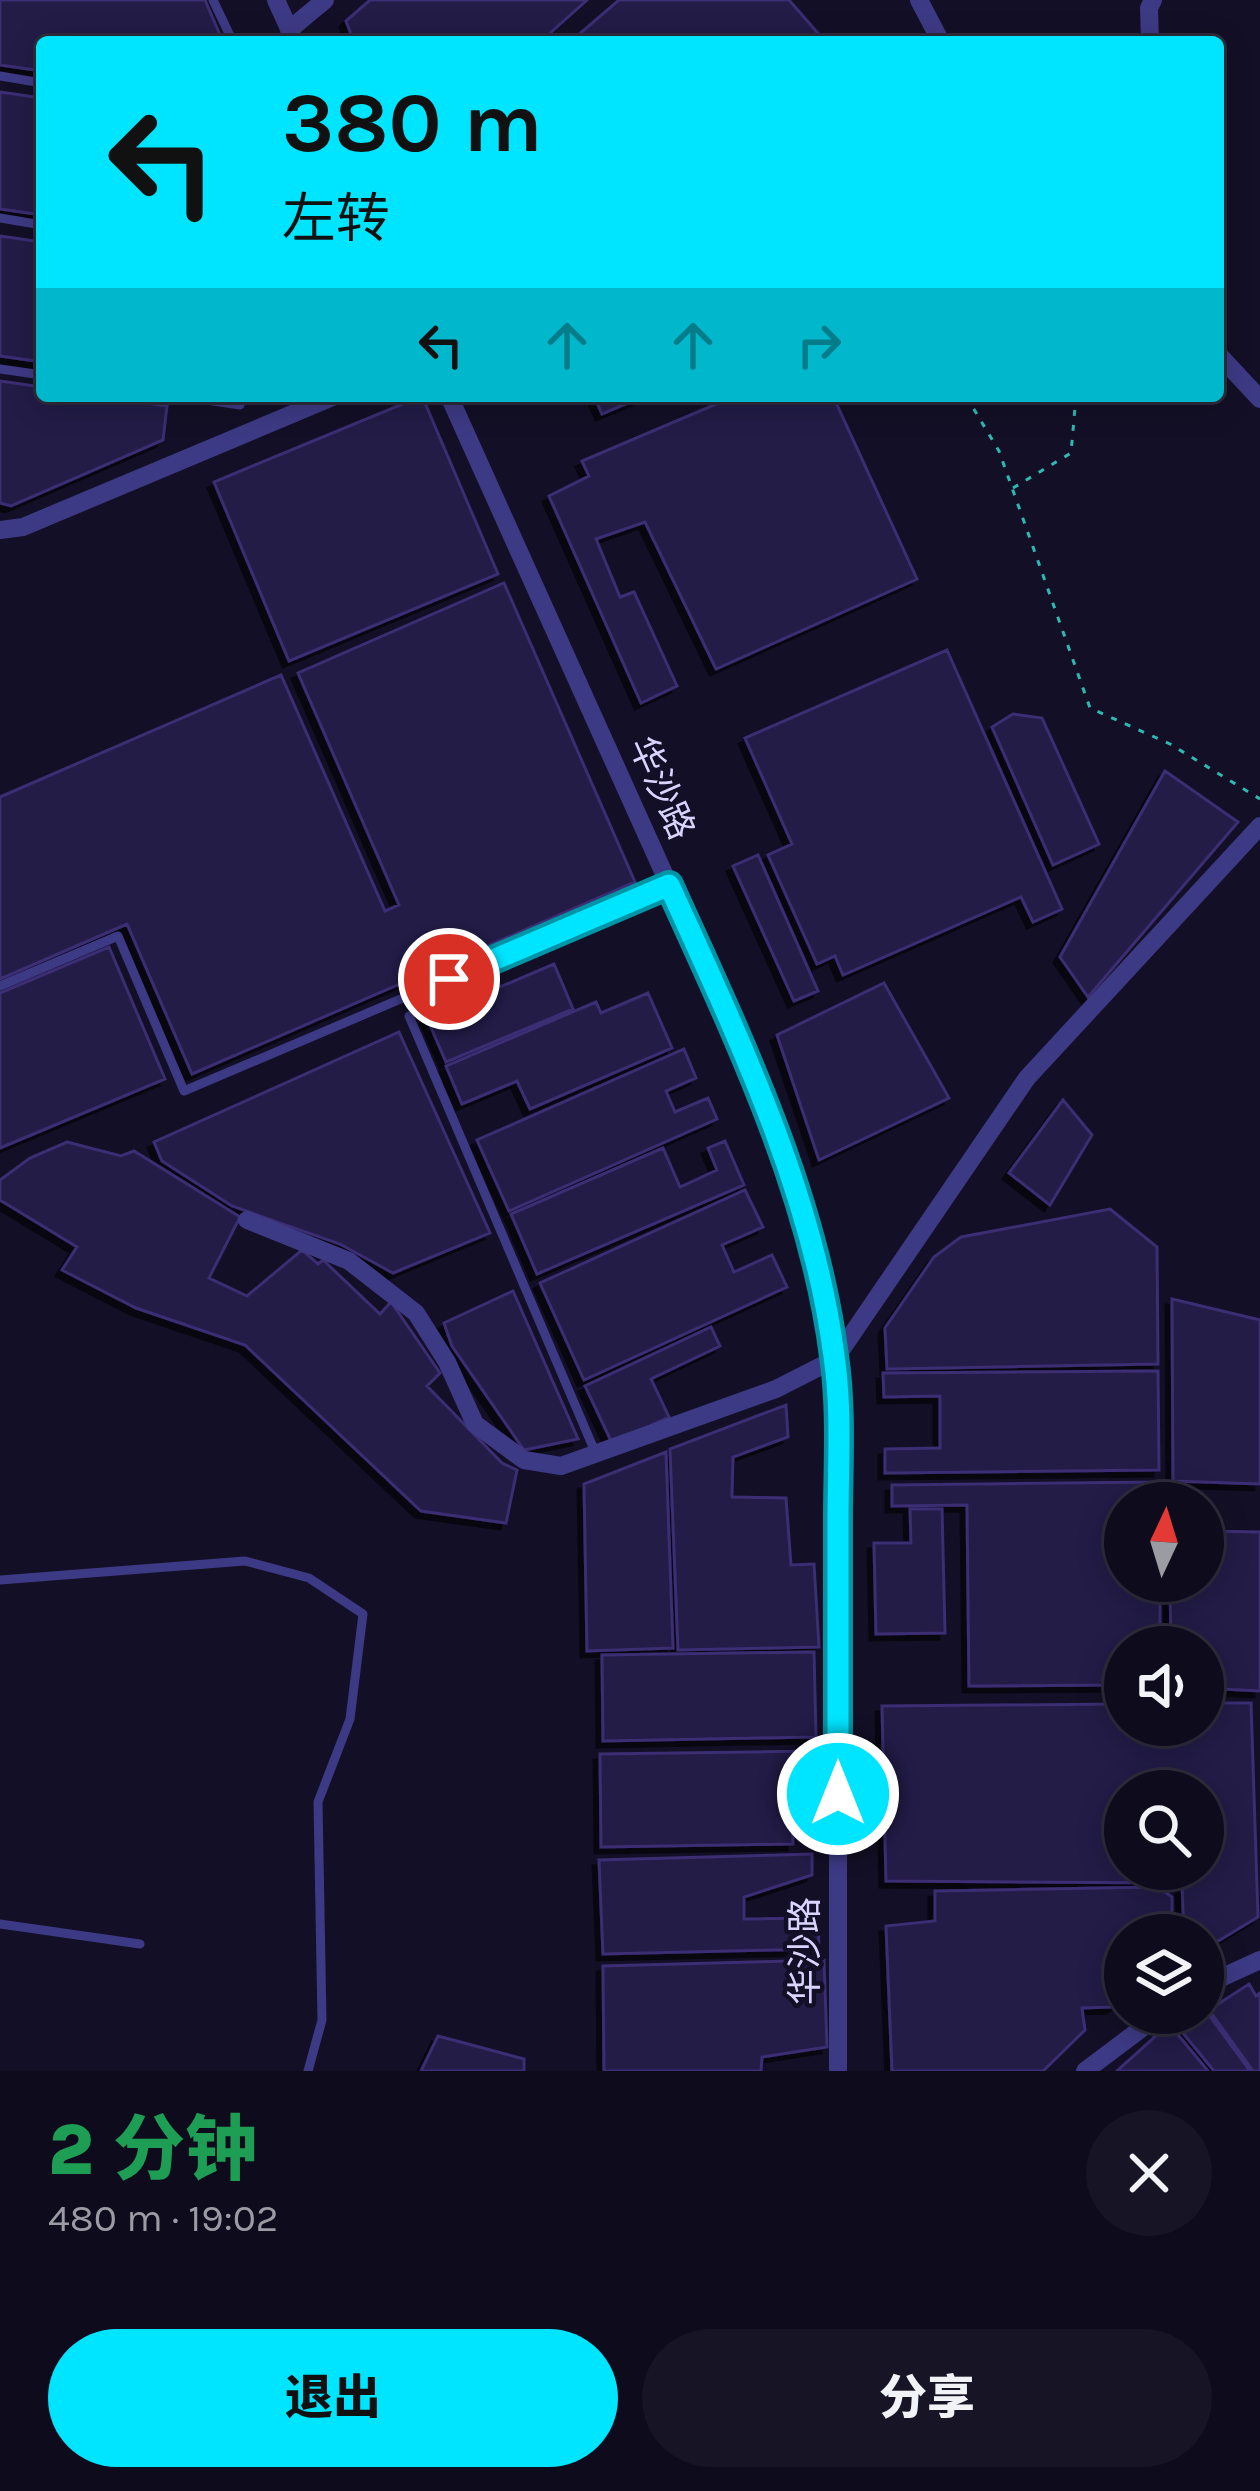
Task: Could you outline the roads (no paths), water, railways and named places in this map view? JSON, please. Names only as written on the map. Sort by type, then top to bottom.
[{"type":"street","points":[[281,2],[292,36],[326,0]]},
{"type":"street","points":[[920,0],[938,36]]},
{"type":"street","points":[[1150,36],[1149,8],[1154,0]]},
{"type":"street","points":[[1224,360],[1260,399]]},
{"type":"street","points":[[0,530],[23,527],[321,402]]},
{"type":"street","name":"华沙路","points":[[452,402],[730,1020],[819,1267],[835,1359],[838,1424],[838,2071]]},
{"type":"street","points":[[247,1220],[349,1261],[416,1313],[447,1362],[475,1424],[524,1460],[561,1466],[776,1389],[835,1359],[1027,1078],[1260,826]]},
{"type":"street","points":[[1224,1976],[1260,1960]]},
{"type":"street","points":[[1085,2071],[1134,2034]]},
{"type":"lane","points":[[213,0],[229,36]]},
{"type":"lane","points":[[0,76],[36,81]]},
{"type":"lane","points":[[0,218],[36,224]]},
{"type":"lane","points":[[0,369],[36,374]]},
{"type":"lane","points":[[220,402],[240,405]]},
{"type":"lane","points":[[0,986],[118,936],[184,1090],[669,885]]},
{"type":"lane","points":[[410,1016],[596,1454]]},
{"type":"lane","points":[[0,1580],[245,1561],[309,1578],[363,1614],[350,1719],[318,1802],[322,2020],[308,2071]]},
{"type":"lane","points":[[0,1924],[140,1945]]}]
